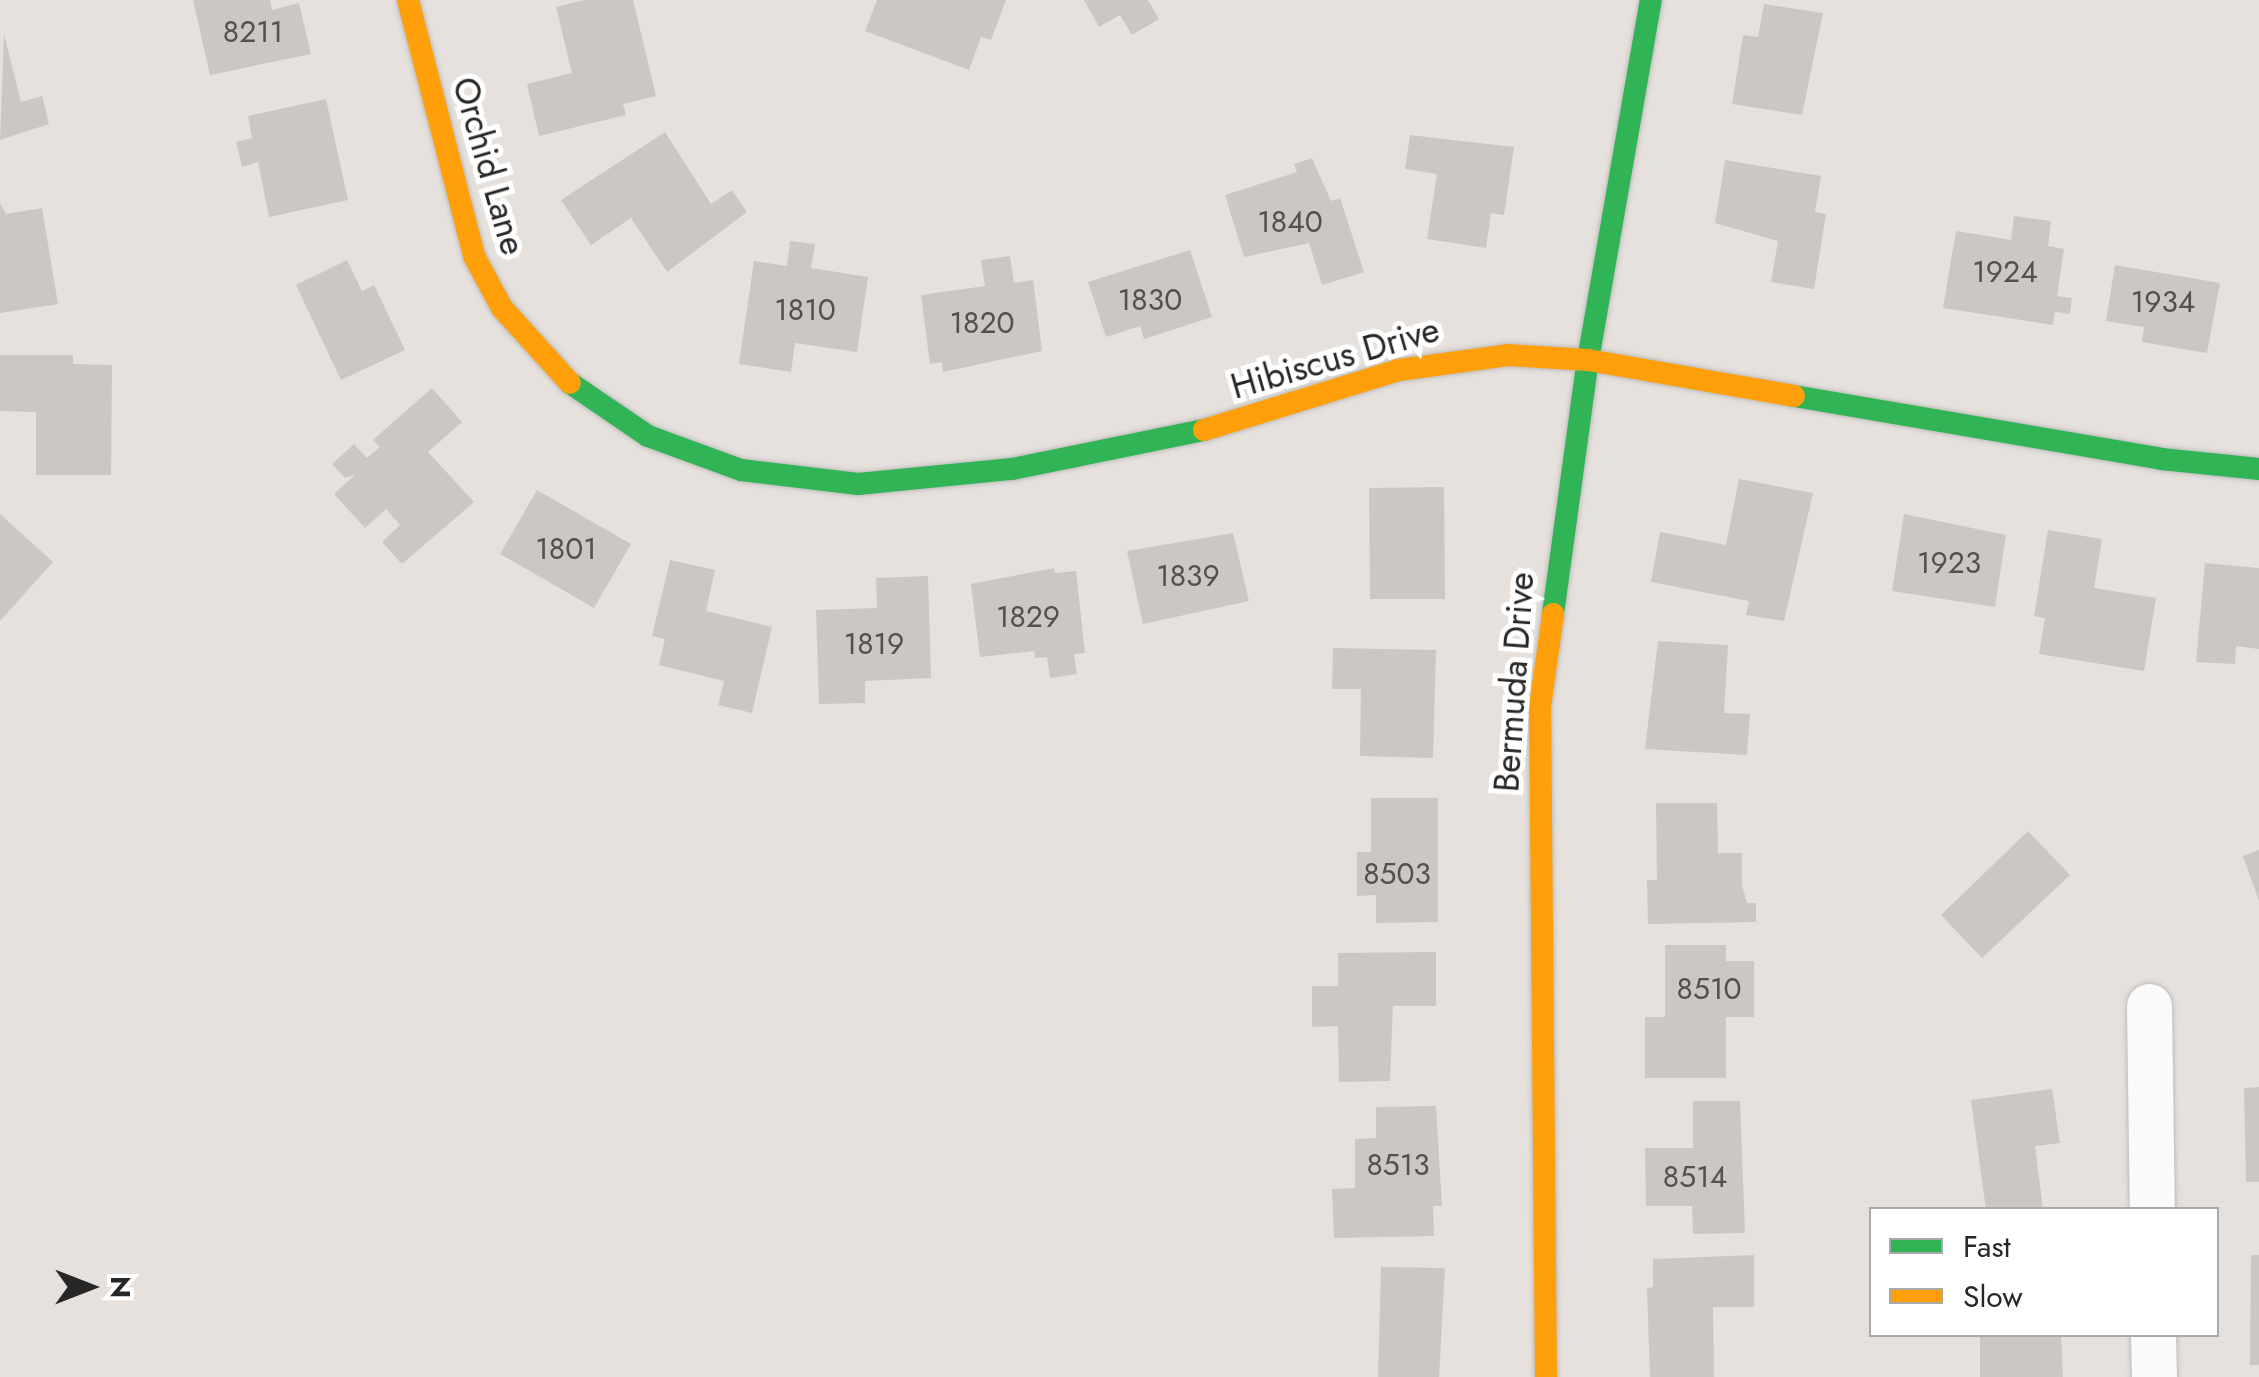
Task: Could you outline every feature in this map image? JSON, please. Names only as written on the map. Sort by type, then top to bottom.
[{"type":"street","name":"Orchid Lane","points":[[408,0],[474,256],[526,341]]},
{"type":"street","name":"Bermuda Drive","points":[[1546,1377],[1540,706],[1588,360],[1651,0]]},
{"type":"street","name":"Hibiscus Drive","points":[[526,341],[584,396],[660,441],[741,470],[858,484],[1012,469],[1164,442],[1430,363],[1508,355],[1588,360],[2161,458],[2259,469]]},
{"type":"street","points":[[2149,1006],[2152,1207]]},
{"type":"street","points":[[2153,1337],[2154,1377]]},
{"type":"building","points":[[193,0],[270,0],[272,10],[299,3],[311,54],[210,75]]},
{"type":"building","points":[[584,0],[633,0],[656,96],[623,104],[626,115],[539,136],[527,84],[572,73],[556,7]]},
{"type":"building","points":[[877,0],[1006,0],[991,40],[981,37],[969,70],[865,31]]},
{"type":"building","points":[[1084,0],[1148,0],[1159,19],[1132,35],[1120,15],[1099,27]]},
{"type":"building","points":[[1764,4],[1823,13],[1802,115],[1732,104],[1743,35],[1758,37]]},
{"type":"building","points":[[4,34],[21,102],[42,96],[49,124],[0,140]]},
{"type":"building","points":[[326,99],[348,200],[269,217],[258,162],[242,167],[236,142],[252,138],[248,116]]},
{"type":"building","points":[[665,132],[711,204],[732,190],[747,212],[667,272],[631,218],[591,245],[561,200]]},
{"type":"building","points":[[1410,135],[1514,147],[1504,215],[1491,213],[1486,248],[1427,239],[1437,174],[1405,169]]},
{"type":"building","points":[[1312,158],[1331,201],[1340,198],[1364,272],[1322,285],[1309,243],[1244,257],[1225,195],[1297,172],[1294,164]]},
{"type":"building","points":[[1725,160],[1821,176],[1815,212],[1826,214],[1814,289],[1771,282],[1778,241],[1715,223]]},
{"type":"building","points":[[0,203],[6,214],[42,208],[58,304],[0,313]]},
{"type":"building","points":[[2014,216],[2051,221],[2048,246],[2064,249],[2057,296],[2072,298],[2070,314],[2055,312],[2053,325],[1943,308],[1956,231],[2011,240]]},
{"type":"building","points":[[790,241],[815,244],[811,268],[868,277],[857,352],[795,343],[791,372],[739,364],[754,261],[787,266]]},
{"type":"building","points":[[1190,250],[1212,317],[1144,339],[1140,326],[1106,337],[1088,282]]},
{"type":"building","points":[[1010,256],[1014,283],[1033,280],[1042,351],[943,372],[942,362],[930,364],[921,295],[985,286],[981,260]]},
{"type":"building","points":[[347,260],[362,291],[374,285],[405,350],[341,380],[296,285]]},
{"type":"building","points":[[2115,265],[2220,283],[2207,353],[2142,342],[2144,327],[2106,321]]},
{"type":"building","points":[[0,355],[73,355],[73,364],[112,365],[111,475],[36,475],[36,412],[0,411]]},
{"type":"building","points":[[432,388],[462,422],[428,452],[474,502],[402,564],[382,542],[400,525],[386,509],[365,528],[334,494],[356,474],[345,478],[332,464],[354,444],[367,458],[380,447],[373,440]]},
{"type":"building","points":[[1739,479],[1813,493],[1784,621],[1746,615],[1749,601],[1651,582],[1660,532],[1726,545]]},
{"type":"building","points":[[1444,487],[1445,599],[1370,599],[1369,488]]},
{"type":"building","points":[[537,490],[631,544],[594,608],[500,554]]},
{"type":"building","points":[[0,514],[53,562],[0,621]]},
{"type":"building","points":[[1904,514],[2006,535],[1995,607],[1892,591]]},
{"type":"building","points":[[2048,530],[2102,539],[2094,588],[2156,598],[2144,671],[2039,654],[2045,618],[2034,616]]},
{"type":"building","points":[[1233,533],[1249,601],[1143,624],[1127,551]]},
{"type":"building","points":[[670,560],[715,570],[706,611],[772,627],[752,713],[718,705],[724,681],[659,665],[665,639],[652,636]]},
{"type":"building","points":[[2205,563],[2259,568],[2259,649],[2236,646],[2235,664],[2196,662]]},
{"type":"building","points":[[1054,568],[1055,573],[1076,571],[1085,653],[1074,654],[1077,674],[1050,678],[1047,657],[1035,658],[1034,651],[980,657],[971,584]]},
{"type":"building","points":[[928,576],[931,678],[865,681],[865,703],[819,704],[816,610],[877,608],[876,578]]},
{"type":"building","points":[[1658,641],[1728,645],[1724,713],[1750,714],[1747,755],[1645,749]]},
{"type":"building","points":[[1333,648],[1436,650],[1433,758],[1360,756],[1361,689],[1332,689]]},
{"type":"building","points":[[1371,798],[1438,798],[1438,922],[1376,923],[1376,895],[1357,896],[1357,852],[1371,852]]},
{"type":"building","points":[[1656,803],[1717,803],[1718,853],[1742,853],[1742,885],[1747,903],[1756,903],[1756,922],[1648,924],[1647,880],[1657,880]]},
{"type":"building","points":[[2028,831],[2070,875],[1982,958],[1941,915]]},
{"type":"building","points":[[2259,850],[2259,901],[2243,856]]},
{"type":"building","points":[[1665,945],[1726,945],[1726,961],[1754,961],[1754,1017],[1726,1017],[1726,1078],[1645,1078],[1645,1017],[1665,1017]]},
{"type":"building","points":[[1436,952],[1436,1006],[1393,1006],[1390,1081],[1339,1082],[1338,1026],[1312,1027],[1312,986],[1338,986],[1338,953]]},
{"type":"building","points":[[2259,1087],[2259,1182],[2246,1182],[2244,1088]]},
{"type":"building","points":[[2052,1089],[2060,1143],[2035,1146],[2043,1207],[1986,1207],[1971,1100]]},
{"type":"building","points":[[1693,1101],[1740,1101],[1745,1233],[1693,1234],[1692,1206],[1646,1206],[1645,1148],[1693,1148]]},
{"type":"building","points":[[1436,1106],[1442,1206],[1433,1206],[1434,1236],[1334,1238],[1332,1189],[1355,1188],[1355,1139],[1376,1138],[1376,1107]]},
{"type":"building","points":[[1754,1255],[1754,1307],[1713,1307],[1714,1377],[1650,1377],[1647,1288],[1653,1287],[1653,1259]]},
{"type":"building","points":[[2251,1255],[2259,1255],[2259,1365],[2250,1365]]},
{"type":"building","points":[[1381,1267],[1445,1268],[1439,1377],[1378,1377]]},
{"type":"building","points":[[1980,1337],[2061,1337],[2063,1377],[1980,1377]]},
{"type":"traffic: fast","points":[[1553,614],[1588,360],[1651,0]]},
{"type":"traffic: fast","points":[[570,383],[648,436],[741,470],[858,484],[1012,469],[1204,430]]},
{"type":"traffic: fast","points":[[1794,396],[2161,459],[2259,469]]},
{"type":"traffic: slow","points":[[408,0],[474,256],[502,308],[570,383]]},
{"type":"traffic: slow","points":[[1204,430],[1399,370],[1508,355],[1588,360],[1794,396]]},
{"type":"traffic: slow","points":[[1546,1377],[1540,707],[1553,614]]}]
